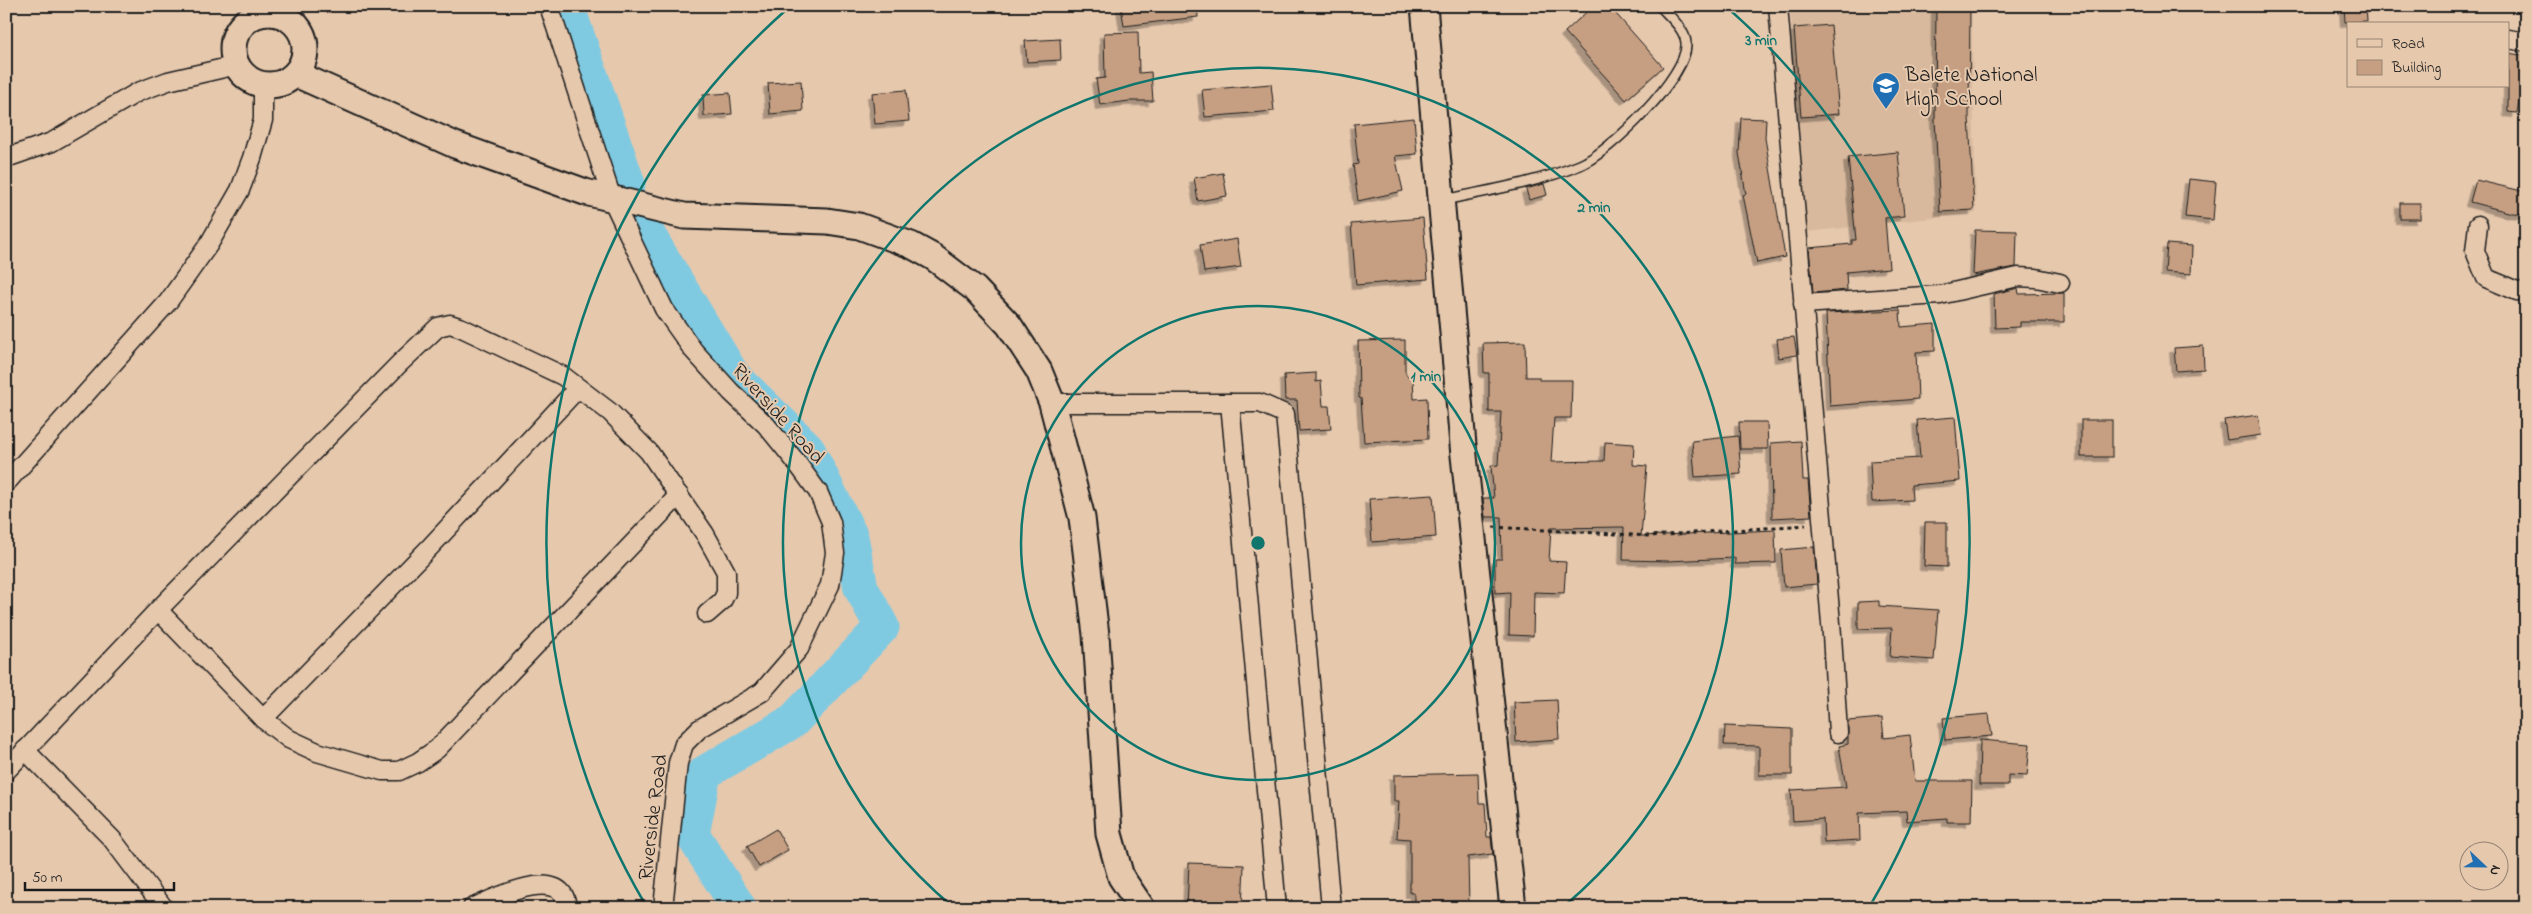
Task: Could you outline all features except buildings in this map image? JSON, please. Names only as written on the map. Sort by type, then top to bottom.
[{"type":"street","name":"Riverside Road","points":[[549,6],[612,199],[664,308],[693,350],[731,392],[766,425],[818,492],[832,522],[835,553],[830,585],[799,649],[762,692],[704,726],[684,744],[678,763],[663,908]]},
{"type":"street","points":[[1424,6],[1472,526],[1513,908]]},
{"type":"street","points":[[1778,6],[1832,635],[1838,733]]},
{"type":"street","points":[[275,9],[298,25],[306,50],[296,74],[280,84],[263,85],[246,77],[236,65],[233,42],[241,25],[257,14],[275,9]]},
{"type":"street","points":[[2510,40],[2526,42]]},
{"type":"street","points":[[6,158],[52,142],[138,92],[168,81],[236,65]]},
{"type":"street","points":[[296,74],[455,145],[585,192],[684,216],[828,221],[859,226],[911,245],[960,276],[1009,325],[1039,371],[1052,403],[1082,518],[1096,635],[1109,834],[1121,877],[1142,908]]},
{"type":"street","points":[[6,483],[168,302],[217,231],[240,190],[252,158],[263,120],[263,85]]},
{"type":"street","points":[[2478,226],[2475,251],[2486,278],[2517,291],[2526,292]]},
{"type":"street","points":[[1803,304],[1940,295],[2018,278],[2036,278],[2060,283]]},
{"type":"street","points":[[6,770],[158,610],[399,364],[438,327],[450,324],[563,376],[610,412],[649,452],[705,534],[726,572],[726,593],[722,601],[707,614]]},
{"type":"street","points":[[263,719],[431,546],[578,388]]},
{"type":"street","points":[[1052,403],[1260,403],[1285,414],[1331,908]]},
{"type":"street","points":[[1230,403],[1277,908]]},
{"type":"street","points":[[158,610],[263,719],[289,739],[317,752],[367,768],[382,772],[399,771],[418,762],[437,749],[679,495]]},
{"type":"street","points":[[25,750],[112,840],[164,908]]},
{"type":"street","points":[[472,908],[519,887],[551,886],[561,892],[567,908]]},
{"type":"lane","points":[[1441,200],[1541,179],[1582,164],[1627,131],[1647,111],[1681,64],[1686,52],[1686,40],[1678,27],[1660,6]]},
{"type":"path","points":[[1472,526],[1650,536],[1821,524]]},
{"type":"shaded area","name":"Balete National High School","points":[[1790,6],[1971,6],[1976,213],[1807,232]]},
{"type":"waterway","points":[[567,6],[628,184]]},
{"type":"waterway","points":[[644,228],[733,376],[807,448],[851,537],[861,588],[882,627],[793,721],[704,773],[692,834],[739,908]]},
{"type":"place","name":"Balete National High School","points":[[1886,110]]}]
